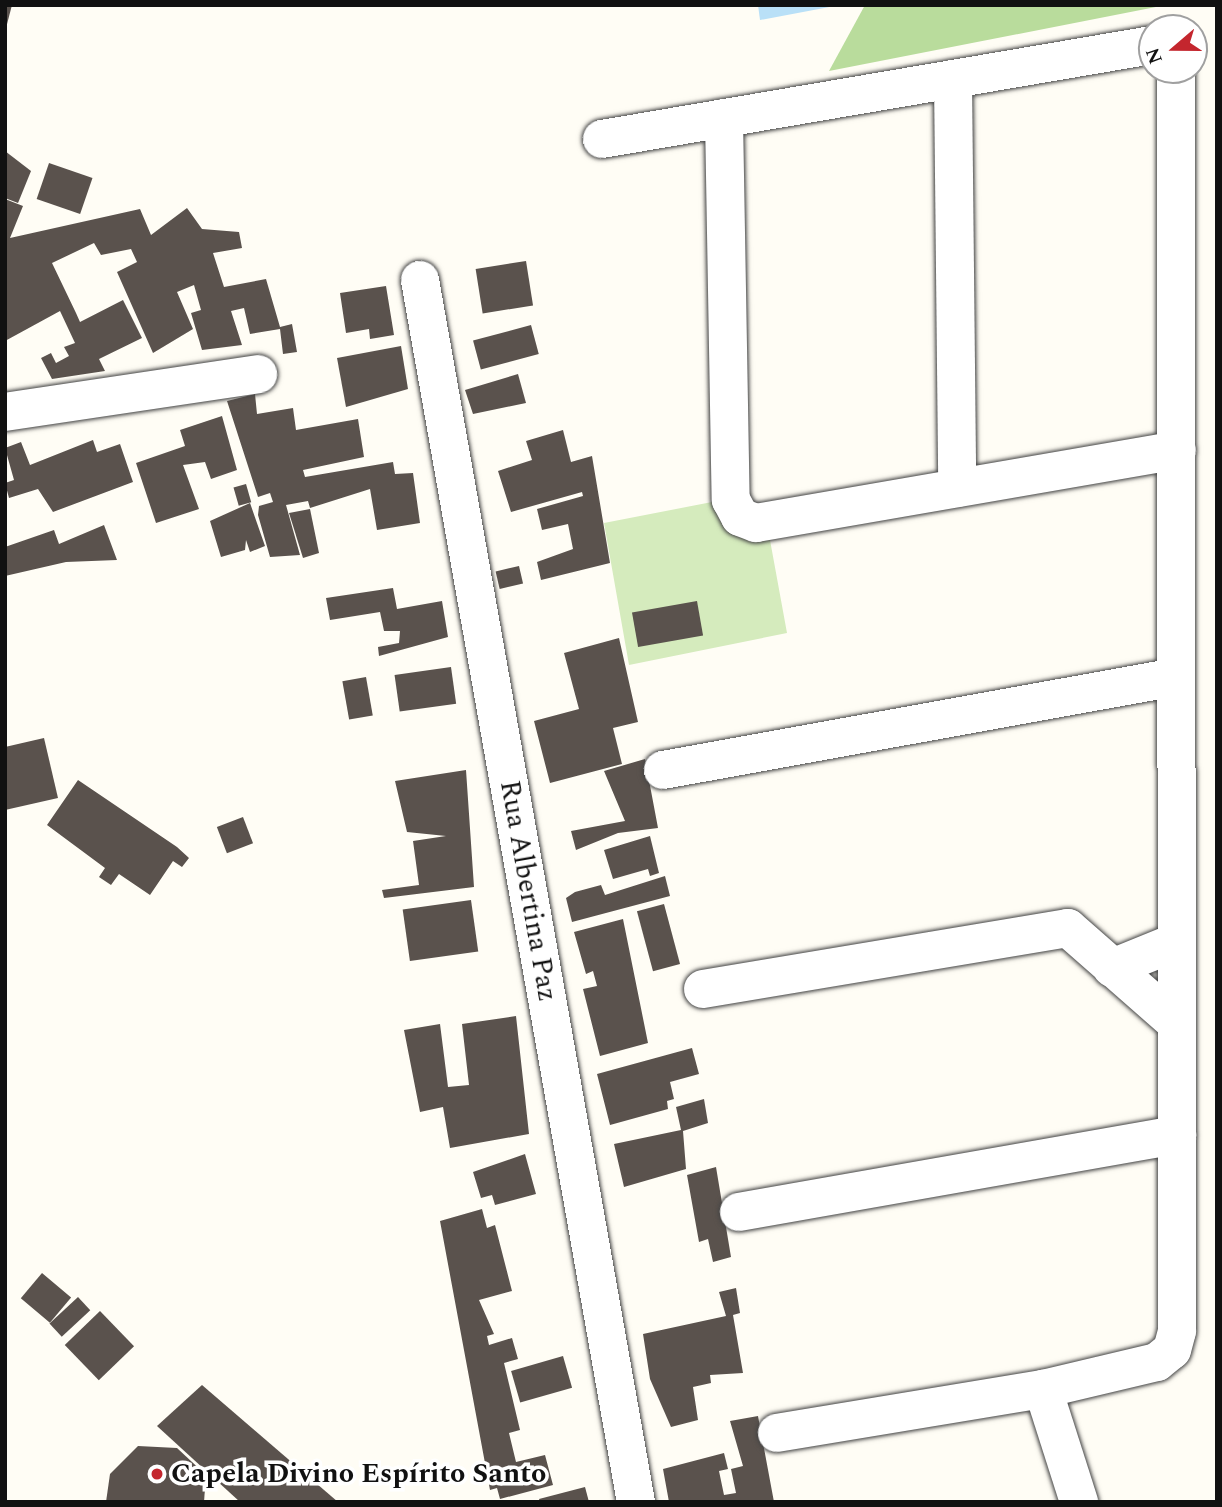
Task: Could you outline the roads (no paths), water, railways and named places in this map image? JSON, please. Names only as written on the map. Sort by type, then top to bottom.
[{"type":"street","points":[[602,139],[1138,48]]},
{"type":"street","points":[[953,79],[957,488]]},
{"type":"street","points":[[777,1433],[1043,1389],[1157,1362],[1172,1350],[1177,1135],[1176,84]]},
{"type":"street","points":[[724,118],[731,500],[740,517],[756,523],[1177,450]]},
{"type":"street","name":"Rua Albertina Paz","points":[[421,280],[636,1502]]},
{"type":"street","points":[[5,412],[258,374]]},
{"type":"street","points":[[663,770],[1176,677]]},
{"type":"street","points":[[703,989],[1068,928],[1177,1023]]},
{"type":"street","points":[[1112,968],[1177,942]]},
{"type":"street","points":[[738,1212],[1177,1135]]},
{"type":"street","points":[[1043,1389],[1079,1502]]},
{"type":"water","points":[[758,5],[840,5],[760,20]]},
{"type":"place","name":"Capela Divino Espírito Santo","points":[[157,1474]]}]
